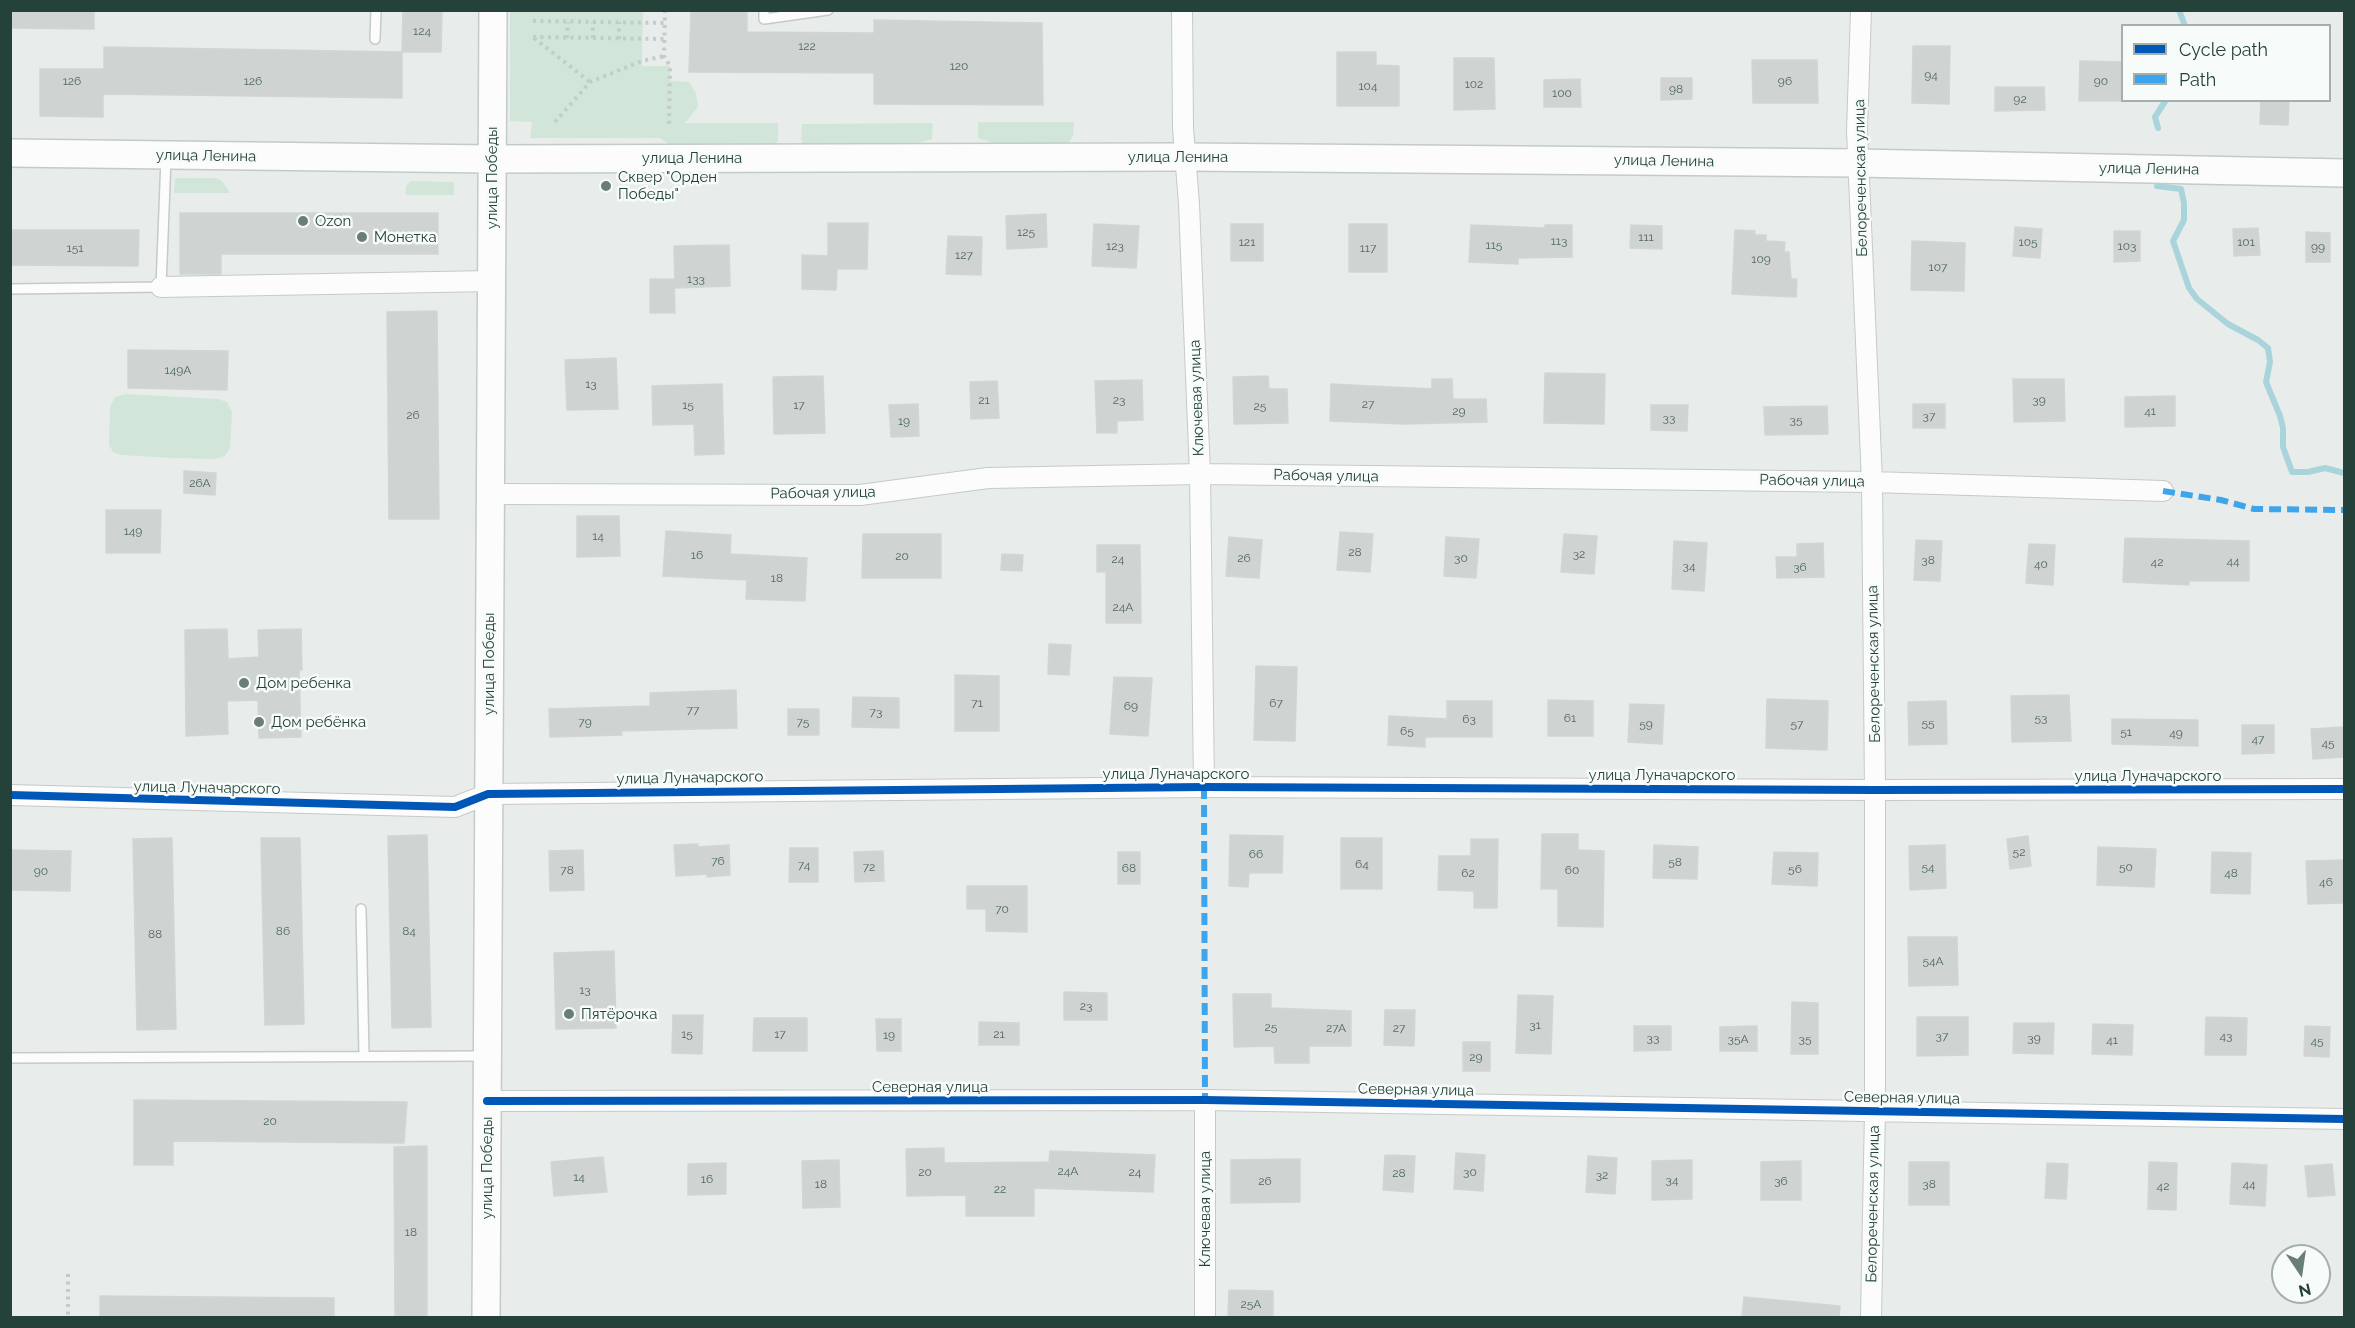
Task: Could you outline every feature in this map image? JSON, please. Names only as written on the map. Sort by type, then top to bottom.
[{"type":"main road","name":"улица Победы","points":[[486,1317],[493,10]]},
{"type":"main road","name":"улица Ленина","points":[[10,153],[492,159],[1184,157],[1858,163],[2344,173]]},
{"type":"street","name":"Ключевая улица","points":[[1182,10],[1184,157],[1190,215],[1200,474],[1204,787]]},
{"type":"street","name":"Белореченская улица","points":[[1861,10],[1858,163],[1872,482],[1875,790],[1875,1111],[1871,1317]]},
{"type":"street","points":[[162,287],[491,281]]},
{"type":"street","name":"Рабочая улица","points":[[490,494],[860,495],[988,478],[1200,474],[1872,482],[2163,491]]},
{"type":"street","name":"улица Луначарского","points":[[10,795],[455,807],[488,794],[1204,787],[1875,790],[2344,789]]},
{"type":"street","name":"Ключевая улица","points":[[1205,1100],[1205,1317]]},
{"type":"street","name":"Северная улица","points":[[487,1101],[1205,1100],[2344,1119]]},
{"type":"lane","points":[[375,39],[376,10]]},
{"type":"lane","points":[[764,10],[764,19],[828,10]]},
{"type":"lane","points":[[10,289],[162,287],[166,156]]},
{"type":"lane","points":[[361,909],[364,1056]]},
{"type":"lane","points":[[10,1058],[487,1056]]},
{"type":"path","points":[[665,10],[664,56],[670,66],[669,124]]},
{"type":"path","points":[[533,21],[664,23]]},
{"type":"path","points":[[567,38],[568,22]]},
{"type":"path","points":[[593,22],[593,38]]},
{"type":"path","points":[[619,22],[619,39]]},
{"type":"path","points":[[590,82],[533,37],[664,39]]},
{"type":"path","points":[[555,122],[590,82],[642,61],[664,56]]},
{"type":"path","points":[[68,1274],[68,1317]]},
{"type":"green space","points":[[510,11],[643,11],[642,66],[670,66],[670,81],[689,82],[696,93],[698,107],[685,123],[778,123],[778,141],[770,149],[676,149],[660,138],[530,138],[532,122],[510,121]]},
{"type":"green space","points":[[978,122],[1074,122],[1073,136],[1068,144],[1008,148],[978,138]]},
{"type":"green space","points":[[933,123],[932,139],[897,149],[805,148],[801,139],[802,124]]},
{"type":"green space","points":[[175,178],[216,178],[222,181],[230,193],[174,193]]},
{"type":"green space","points":[[411,181],[454,182],[454,195],[406,195],[406,186]]},
{"type":"green space","points":[[125,394],[218,399],[227,402],[232,412],[230,448],[225,456],[215,459],[121,455],[113,452],[109,445],[110,407],[115,397]]},
{"type":"building","points":[[10,10],[94,10],[94,29],[10,28]]},
{"type":"building","points":[[403,10],[442,10],[441,52],[402,52]]},
{"type":"building","points":[[691,10],[747,10],[747,32],[874,33],[874,20],[1042,23],[1043,105],[874,104],[874,73],[689,72]]},
{"type":"building","points":[[1913,46],[1950,46],[1949,104],[1912,103]]},
{"type":"building","points":[[104,47],[402,52],[402,98],[103,94],[103,117],[40,116],[40,69],[104,69]]},
{"type":"building","points":[[1337,52],[1376,52],[1376,65],[1399,66],[1399,106],[1337,106]]},
{"type":"building","points":[[1454,58],[1494,58],[1495,109],[1454,110]]},
{"type":"building","points":[[1752,60],[1817,60],[1818,103],[1753,103]]},
{"type":"building","points":[[2080,61],[2121,62],[2121,101],[2079,101]]},
{"type":"building","points":[[1661,78],[1692,78],[1692,99],[1661,100]]},
{"type":"building","points":[[1580,79],[1581,107],[1544,107],[1544,80]]},
{"type":"building","points":[[1995,87],[2044,87],[2045,110],[1995,111]]},
{"type":"building","points":[[2261,102],[2289,102],[2288,125],[2260,124]]},
{"type":"building","points":[[180,213],[438,213],[438,254],[221,254],[221,274],[180,274]]},
{"type":"building","points":[[1046,214],[1047,247],[1007,249],[1006,216]]},
{"type":"building","points":[[828,223],[868,223],[867,269],[837,269],[836,290],[802,289],[802,255],[828,256]]},
{"type":"building","points":[[1094,224],[1139,226],[1136,268],[1092,266]]},
{"type":"building","points":[[1231,224],[1263,224],[1263,261],[1231,261]]},
{"type":"building","points":[[1349,224],[1387,224],[1387,272],[1349,272]]},
{"type":"building","points":[[1471,225],[1545,228],[1545,225],[1572,225],[1572,257],[1518,258],[1518,264],[1469,262]]},
{"type":"building","points":[[1631,225],[1662,226],[1662,249],[1630,248]]},
{"type":"building","points":[[2015,227],[2042,229],[2040,258],[2013,256]]},
{"type":"building","points":[[2258,228],[2260,255],[2234,256],[2233,229]]},
{"type":"building","points":[[10,230],[139,230],[138,266],[10,265]]},
{"type":"building","points":[[1735,230],[1755,231],[1755,235],[1766,235],[1766,241],[1785,242],[1784,252],[1789,252],[1791,279],[1797,279],[1796,297],[1732,294]]},
{"type":"building","points":[[2114,231],[2140,231],[2140,261],[2114,262]]},
{"type":"building","points":[[2306,232],[2330,233],[2330,262],[2306,262]]},
{"type":"building","points":[[948,236],[982,237],[981,275],[946,274]]},
{"type":"building","points":[[1912,241],[1965,243],[1964,291],[1911,290]]},
{"type":"building","points":[[729,245],[730,286],[675,288],[674,246]]},
{"type":"building","points":[[650,279],[674,279],[675,313],[650,313]]},
{"type":"building","points":[[437,311],[439,519],[389,519],[387,312]]},
{"type":"building","points":[[128,350],[228,351],[227,390],[128,388]]},
{"type":"building","points":[[616,358],[618,409],[567,410],[565,360]]},
{"type":"building","points":[[1545,373],[1605,374],[1604,424],[1544,423]]},
{"type":"building","points":[[823,376],[825,433],[774,434],[773,377]]},
{"type":"building","points":[[1268,376],[1269,389],[1287,389],[1288,423],[1234,424],[1233,377]]},
{"type":"building","points":[[1432,379],[1452,379],[1453,399],[1486,399],[1487,422],[1404,424],[1330,421],[1331,384],[1432,389]]},
{"type":"building","points":[[2013,379],[2064,379],[2065,421],[2014,422]]},
{"type":"building","points":[[1142,380],[1143,420],[1117,421],[1117,433],[1097,433],[1095,381]]},
{"type":"building","points":[[997,381],[999,418],[971,419],[970,382]]},
{"type":"building","points":[[722,384],[724,454],[695,455],[694,424],[653,425],[652,386]]},
{"type":"building","points":[[2175,396],[2175,426],[2125,427],[2125,397]]},
{"type":"building","points":[[918,404],[919,436],[891,437],[889,405]]},
{"type":"building","points":[[1913,404],[1945,404],[1945,428],[1913,428]]},
{"type":"building","points":[[1651,405],[1688,405],[1687,431],[1651,430]]},
{"type":"building","points":[[1827,406],[1828,434],[1765,435],[1764,407]]},
{"type":"building","points":[[184,471],[216,473],[215,495],[184,493]]},
{"type":"building","points":[[106,510],[161,510],[160,553],[106,553]]},
{"type":"building","points":[[577,516],[619,516],[620,556],[577,557]]},
{"type":"building","points":[[666,531],[731,535],[730,554],[807,558],[805,601],[746,599],[747,580],[663,576]]},
{"type":"building","points":[[1340,532],[1373,534],[1370,572],[1337,570]]},
{"type":"building","points":[[863,534],[941,534],[941,578],[862,578]]},
{"type":"building","points":[[1564,534],[1597,536],[1594,574],[1561,572]]},
{"type":"building","points":[[1229,537],[1262,540],[1259,578],[1226,576]]},
{"type":"building","points":[[1446,537],[1479,539],[1476,578],[1444,576]]},
{"type":"building","points":[[2125,538],[2249,541],[2249,581],[2189,581],[2189,585],[2123,582]]},
{"type":"building","points":[[1916,540],[1942,541],[1940,581],[1914,580]]},
{"type":"building","points":[[1674,541],[1707,543],[1704,591],[1672,589]]},
{"type":"building","points":[[1823,543],[1824,577],[1777,578],[1776,557],[1797,557],[1797,544]]},
{"type":"building","points":[[2029,544],[2055,545],[2053,585],[2026,583]]},
{"type":"building","points":[[1097,545],[1140,545],[1141,623],[1106,623],[1106,572],[1097,572]]},
{"type":"building","points":[[1002,554],[1023,555],[1022,571],[1001,570]]},
{"type":"building","name":"Дом ребенка","points":[[227,629],[228,659],[259,657],[258,630],[301,629],[302,670],[299,670],[301,737],[259,738],[258,700],[227,701],[228,734],[186,736],[185,630]]},
{"type":"building","points":[[1049,644],[1071,645],[1069,675],[1048,674]]},
{"type":"building","points":[[1256,666],[1297,667],[1295,741],[1254,740]]},
{"type":"building","points":[[955,675],[999,676],[999,731],[955,731]]},
{"type":"building","points":[[1114,677],[1152,678],[1148,736],[1110,734]]},
{"type":"building","points":[[736,690],[737,728],[621,731],[622,735],[550,737],[549,709],[650,706],[650,693]]},
{"type":"building","points":[[2069,695],[2071,741],[2012,742],[2011,696]]},
{"type":"building","points":[[853,697],[899,698],[899,728],[852,727]]},
{"type":"building","points":[[1767,699],[1828,701],[1827,750],[1766,748]]},
{"type":"building","points":[[1548,700],[1593,701],[1593,736],[1548,736]]},
{"type":"building","points":[[1447,701],[1492,701],[1492,737],[1425,737],[1425,747],[1388,745],[1389,716],[1447,719]]},
{"type":"building","points":[[1946,701],[1947,744],[1909,745],[1908,702]]},
{"type":"building","points":[[1630,704],[1664,705],[1662,744],[1628,742]]},
{"type":"building","points":[[788,709],[819,709],[819,735],[788,735]]},
{"type":"building","points":[[2112,719],[2198,720],[2198,746],[2112,744]]},
{"type":"building","points":[[2242,725],[2274,725],[2274,753],[2242,754]]},
{"type":"building","points":[[2344,727],[2344,757],[2313,759],[2311,729]]},
{"type":"building","points":[[1542,834],[1578,834],[1578,850],[1604,851],[1603,927],[1558,926],[1558,889],[1541,889]]},
{"type":"building","points":[[427,835],[431,1027],[392,1028],[388,836]]},
{"type":"building","points":[[1230,835],[1283,836],[1282,873],[1249,873],[1248,887],[1229,886]]},
{"type":"building","points":[[2028,836],[2031,866],[2010,869],[2007,839]]},
{"type":"building","points":[[172,838],[176,1029],[137,1030],[133,839]]},
{"type":"building","points":[[261,838],[300,838],[304,1024],[265,1025]]},
{"type":"building","points":[[1341,838],[1382,838],[1382,889],[1341,889]]},
{"type":"building","points":[[1471,839],[1498,839],[1497,908],[1474,908],[1474,891],[1438,890],[1439,856],[1471,856]]},
{"type":"building","points":[[698,844],[698,847],[729,845],[730,875],[676,876],[674,845]]},
{"type":"building","points":[[1654,845],[1698,847],[1697,879],[1653,878]]},
{"type":"building","points":[[1945,845],[1946,888],[1910,890],[1909,846]]},
{"type":"building","points":[[2098,847],[2156,849],[2154,887],[2097,885]]},
{"type":"building","points":[[790,848],[818,848],[818,882],[789,882]]},
{"type":"building","points":[[10,850],[71,851],[70,891],[10,890]]},
{"type":"building","points":[[583,850],[584,890],[550,891],[549,851]]},
{"type":"building","points":[[883,851],[884,881],[855,882],[854,852]]},
{"type":"building","points":[[1118,852],[1140,852],[1140,884],[1118,884]]},
{"type":"building","points":[[1774,852],[1818,853],[1817,886],[1772,884]]},
{"type":"building","points":[[2212,852],[2251,853],[2250,894],[2211,893]]},
{"type":"building","points":[[2344,860],[2344,903],[2308,904],[2306,861]]},
{"type":"building","points":[[967,886],[1027,886],[1027,932],[986,931],[986,909],[967,909]]},
{"type":"building","points":[[1908,937],[1957,937],[1958,985],[1909,986]]},
{"type":"building","points":[[614,951],[616,1028],[556,1029],[554,953]]},
{"type":"building","points":[[1064,992],[1107,993],[1107,1020],[1064,1020]]},
{"type":"building","points":[[1233,994],[1271,994],[1271,1008],[1351,1011],[1351,1046],[1309,1046],[1309,1063],[1275,1063],[1274,1046],[1234,1047]]},
{"type":"building","points":[[1518,995],[1553,996],[1551,1054],[1516,1053]]},
{"type":"building","points":[[1792,1002],[1818,1003],[1818,1054],[1791,1054]]},
{"type":"building","points":[[1385,1010],[1415,1010],[1414,1046],[1384,1045]]},
{"type":"building","points":[[673,1015],[703,1015],[702,1054],[672,1053]]},
{"type":"building","points":[[1917,1017],[1968,1017],[1968,1055],[1917,1056]]},
{"type":"building","points":[[2206,1017],[2247,1018],[2246,1055],[2205,1055]]},
{"type":"building","points":[[754,1018],[807,1018],[807,1051],[753,1051]]},
{"type":"building","points":[[876,1019],[901,1019],[901,1051],[877,1051]]},
{"type":"building","points":[[979,1022],[1019,1023],[1019,1045],[979,1045]]},
{"type":"building","points":[[2014,1023],[2054,1023],[2053,1054],[2013,1053]]},
{"type":"building","points":[[2093,1024],[2133,1025],[2132,1055],[2092,1054]]},
{"type":"building","points":[[1634,1026],[1671,1026],[1671,1050],[1634,1051]]},
{"type":"building","points":[[1757,1026],[1757,1051],[1720,1051],[1720,1027]]},
{"type":"building","points":[[2305,1026],[2330,1027],[2329,1057],[2304,1056]]},
{"type":"building","points":[[1463,1042],[1490,1042],[1490,1071],[1463,1071]]},
{"type":"building","points":[[134,1100],[407,1102],[404,1143],[173,1141],[173,1165],[134,1165]]},
{"type":"building","points":[[427,1146],[427,1317],[395,1317],[394,1147]]},
{"type":"building","points":[[944,1148],[944,1163],[1049,1162],[1050,1151],[1155,1155],[1153,1192],[1034,1188],[1034,1216],[966,1216],[966,1195],[907,1196],[906,1149]]},
{"type":"building","points":[[1456,1153],[1485,1155],[1483,1191],[1454,1189]]},
{"type":"building","points":[[1385,1155],[1415,1156],[1413,1192],[1383,1190]]},
{"type":"building","points":[[1588,1156],[1617,1158],[1615,1194],[1586,1192]]},
{"type":"building","points":[[603,1157],[607,1192],[554,1196],[551,1162]]},
{"type":"building","points":[[1300,1159],[1300,1202],[1231,1203],[1231,1160]]},
{"type":"building","points":[[839,1160],[840,1207],[803,1208],[802,1161]]},
{"type":"building","points":[[1692,1160],[1692,1199],[1652,1200],[1652,1161]]},
{"type":"building","points":[[1801,1161],[1801,1200],[1761,1200],[1761,1162]]},
{"type":"building","points":[[1909,1162],[1949,1162],[1949,1205],[1909,1205]]},
{"type":"building","points":[[2149,1162],[2177,1163],[2176,1210],[2148,1209]]},
{"type":"building","points":[[726,1163],[726,1194],[688,1195],[688,1164]]},
{"type":"building","points":[[2047,1163],[2068,1164],[2066,1199],[2045,1198]]},
{"type":"building","points":[[2232,1163],[2267,1165],[2265,1206],[2230,1204]]},
{"type":"building","points":[[2332,1164],[2335,1195],[2308,1197],[2305,1166]]},
{"type":"building","points":[[1229,1290],[1273,1291],[1273,1317],[1228,1317]]},
{"type":"building","points":[[100,1296],[334,1298],[334,1317],[100,1317]]},
{"type":"building","points":[[1744,1297],[1840,1306],[1839,1317],[1742,1317]]},
{"type":"waterway","points":[[2179,10],[2184,24]]},
{"type":"waterway","points":[[2158,128],[2155,117],[2165,102]]},
{"type":"waterway","points":[[2157,186],[2181,189],[2184,220],[2173,241],[2189,288],[2197,299],[2228,324],[2268,348],[2270,362],[2266,382],[2280,416],[2283,428],[2283,447],[2292,472],[2308,472],[2325,468],[2344,473]]},
{"type":"marked path","points":[[2163,491],[2221,500],[2254,509],[2344,510]]},
{"type":"marked path","points":[[1204,787],[1205,1100]]},
{"type":"cycle path","points":[[10,795],[455,807],[488,794],[1204,787],[1875,790],[2344,789]]},
{"type":"cycle path","points":[[487,1101],[1205,1100],[2344,1119]]},
{"type":"place","name":"Сквер \"Орден Победы\"","points":[[606,186]]},
{"type":"place","name":"Ozon","points":[[303,221]]},
{"type":"place","name":"Монетка","points":[[362,237]]},
{"type":"place","name":"Дом ребенка","points":[[244,683]]},
{"type":"place","name":"Дом ребёнка","points":[[259,722]]},
{"type":"place","name":"Пятёрочка","points":[[569,1014]]}]
